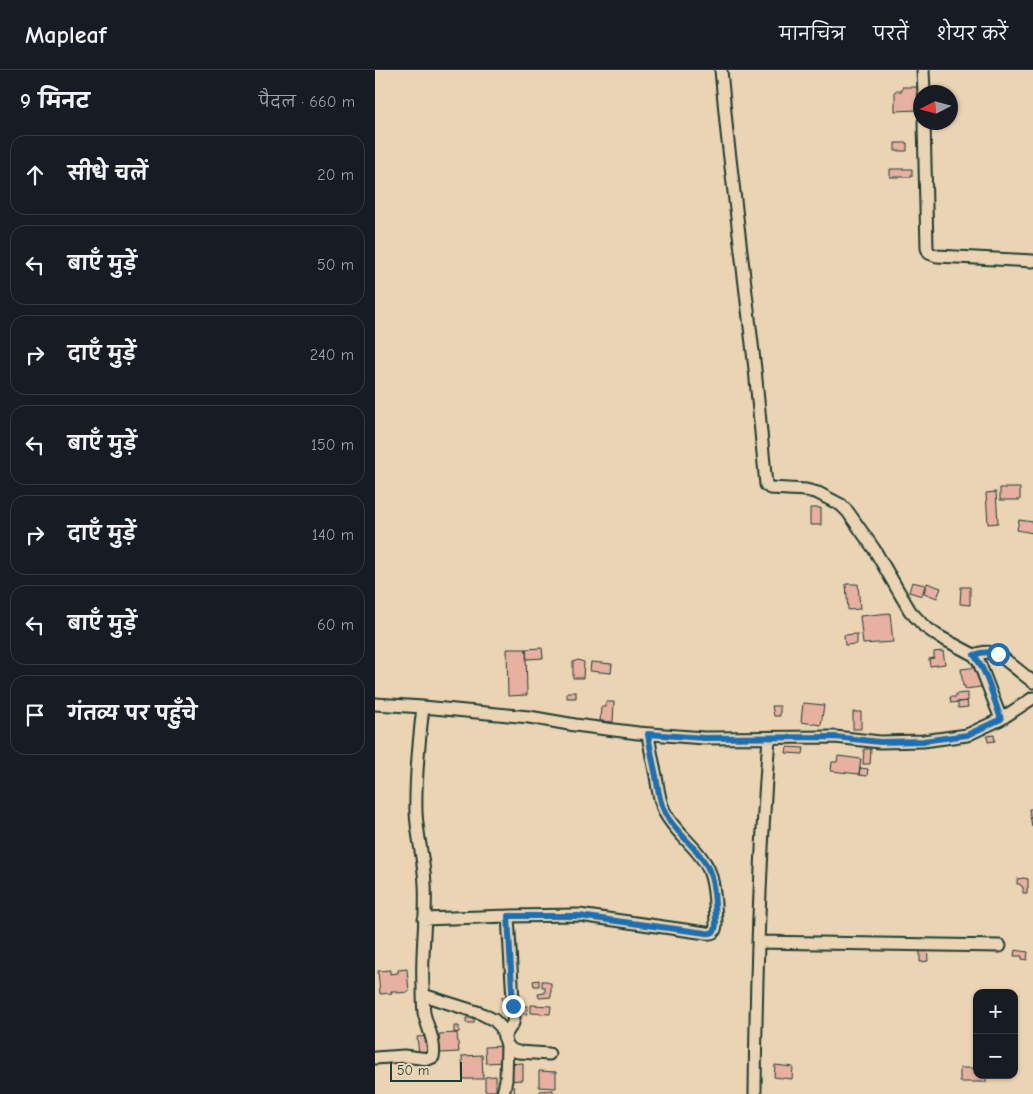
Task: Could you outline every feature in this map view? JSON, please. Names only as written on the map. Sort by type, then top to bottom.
[{"type":"street","points":[[721,70],[755,369],[766,485],[770,488],[806,490],[818,493],[841,505],[874,549],[910,611],[924,626],[938,636],[974,655],[984,671],[1001,719]]},
{"type":"street","points":[[923,70],[923,85]]},
{"type":"street","points":[[924,130],[929,253],[937,256],[1033,260]]},
{"type":"street","points":[[974,655],[987,652],[998,654],[1033,682]]},
{"type":"street","points":[[375,704],[423,706],[529,717],[648,734],[704,738],[835,737],[880,742],[923,741],[967,735],[1001,719],[1033,698]]},
{"type":"street","points":[[375,1058],[404,1056],[428,1059],[433,1057],[433,1046],[424,1013],[425,884],[416,811],[423,706]]},
{"type":"street","points":[[424,920],[508,916],[579,916],[711,934],[714,932],[716,928],[715,904],[708,868],[666,814],[659,798],[648,734]]},
{"type":"street","points":[[755,1094],[758,942],[769,738]]},
{"type":"street","points":[[503,1094],[506,1080],[506,1041],[514,1017],[508,916]]},
{"type":"street","points":[[758,942],[1000,946]]},
{"type":"street","points":[[423,995],[480,1013],[494,1020],[501,1027],[506,1041],[512,1050],[549,1054]]},
{"type":"building","points":[[902,87],[913,87],[913,110],[895,111],[895,91],[902,91]]},
{"type":"building","points":[[895,143],[907,143],[907,151],[895,151]]},
{"type":"building","points":[[890,169],[912,169],[912,177],[890,177]]},
{"type":"building","points":[[1000,488],[1020,488],[1020,500],[1000,500]]},
{"type":"building","points":[[996,492],[998,523],[988,524],[986,493]]},
{"type":"building","points":[[810,508],[821,508],[821,525],[810,525]]},
{"type":"building","points":[[1019,520],[1033,522],[1033,533],[1017,530]]},
{"type":"building","points":[[912,582],[925,585],[922,596],[909,592]]},
{"type":"building","points":[[927,583],[941,588],[937,598],[924,593]]},
{"type":"building","points":[[846,584],[858,584],[860,609],[848,610]]},
{"type":"building","points":[[961,587],[970,587],[970,605],[960,604]]},
{"type":"building","points":[[890,613],[893,642],[863,644],[860,616]]},
{"type":"building","points":[[857,634],[857,644],[845,645],[844,635]]},
{"type":"building","points":[[542,648],[543,658],[527,659],[526,649]]},
{"type":"building","points":[[507,649],[526,649],[527,695],[508,696]]},
{"type":"building","points":[[943,651],[945,664],[930,666],[929,659],[934,658],[934,652]]},
{"type":"building","points":[[578,660],[584,662],[583,678],[573,678],[573,662]]},
{"type":"building","points":[[591,662],[612,664],[611,673],[590,671]]},
{"type":"building","points":[[980,667],[981,687],[965,689],[961,669]]},
{"type":"building","points":[[567,692],[576,692],[576,698],[567,698]]},
{"type":"building","points":[[968,693],[968,701],[951,703],[950,697],[956,697],[956,694]]},
{"type":"building","points":[[967,701],[968,707],[958,708],[958,702]]},
{"type":"building","points":[[606,702],[614,702],[613,722],[600,721],[601,707],[606,707]]},
{"type":"building","points":[[803,703],[824,705],[821,725],[801,722]]},
{"type":"building","points":[[772,706],[780,706],[780,716],[774,716]]},
{"type":"building","points":[[853,712],[861,712],[861,729],[853,729]]},
{"type":"building","points":[[994,735],[995,741],[988,742],[987,736]]},
{"type":"building","points":[[787,747],[804,748],[803,754],[786,753]]},
{"type":"building","points":[[864,749],[871,749],[870,764],[863,764]]},
{"type":"building","points":[[838,756],[861,759],[859,774],[831,771],[832,762],[837,762]]},
{"type":"building","points":[[860,768],[868,769],[867,776],[859,775]]},
{"type":"building","points":[[1029,809],[1033,809],[1032,827]]},
{"type":"building","points":[[1017,879],[1028,879],[1027,893],[1023,893],[1023,887],[1017,884]]},
{"type":"building","points":[[927,946],[928,961],[920,962],[920,947]]},
{"type":"building","points":[[1015,950],[1028,952],[1027,960],[1022,959],[1022,956],[1014,956]]},
{"type":"building","points":[[407,969],[409,992],[397,993],[397,991],[391,991],[392,993],[380,994],[378,971],[390,970],[390,974],[398,973],[398,970]]},
{"type":"building","points":[[539,980],[539,986],[534,986],[533,981]]},
{"type":"building","points":[[542,981],[551,983],[551,997],[539,998],[538,994],[545,993]]},
{"type":"building","points":[[502,997],[509,997],[511,1011],[503,1012]]},
{"type":"building","points":[[531,1005],[551,1006],[550,1014],[531,1013]]},
{"type":"building","points":[[514,1006],[527,1006],[527,1014],[514,1014]]},
{"type":"building","points":[[466,1018],[474,1018],[474,1023],[466,1023]]},
{"type":"building","points":[[454,1026],[459,1026],[459,1032],[454,1033]]},
{"type":"building","points":[[457,1033],[459,1052],[440,1053],[439,1034]]},
{"type":"building","points":[[429,1036],[430,1054],[419,1054],[417,1037]]},
{"type":"building","points":[[506,1046],[506,1062],[486,1063],[485,1047]]},
{"type":"building","points":[[482,1055],[483,1079],[463,1079],[462,1056]]},
{"type":"building","points":[[523,1063],[523,1080],[508,1081],[508,1064]]},
{"type":"building","points":[[775,1065],[793,1067],[792,1079],[774,1077]]},
{"type":"building","points":[[960,1068],[973,1068],[973,1079],[986,1079],[986,1082],[960,1082]]},
{"type":"building","points":[[539,1071],[556,1072],[556,1088],[539,1087]]},
{"type":"building","points":[[496,1076],[496,1091],[485,1091],[485,1077]]},
{"type":"building","points":[[506,1087],[514,1087],[515,1094],[507,1094]]},
{"type":"building","points":[[553,1090],[553,1094],[540,1094],[540,1091]]},
{"type":"route","points":[[513,1006],[508,916],[579,916],[711,934],[716,928],[715,904],[708,868],[666,814],[659,798],[648,734],[704,738],[835,737],[880,742],[923,741],[967,735],[1001,719],[984,671],[974,655],[981,652],[998,654]]}]
